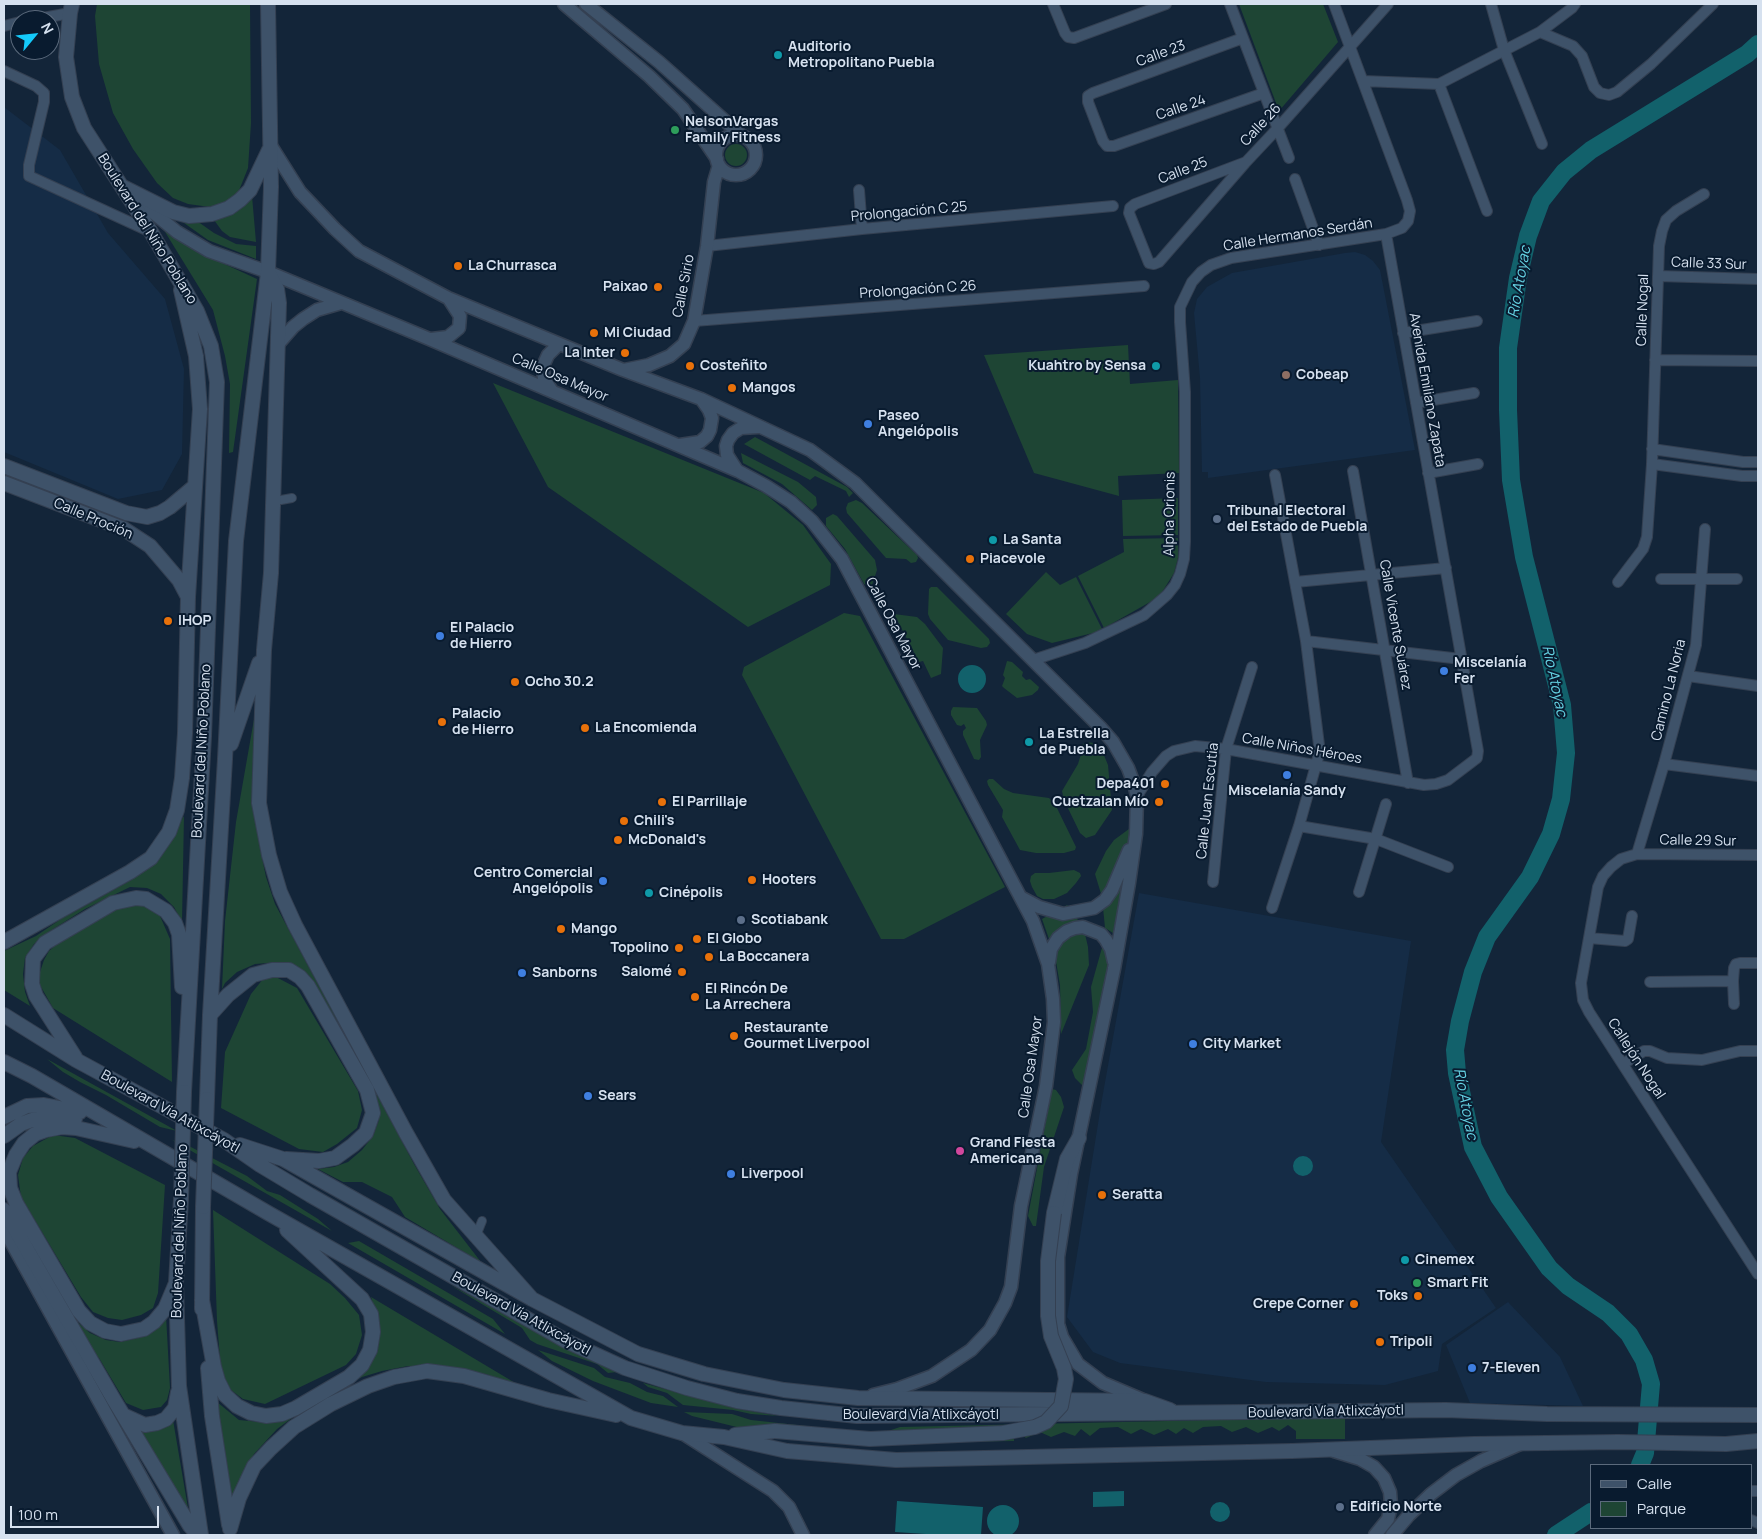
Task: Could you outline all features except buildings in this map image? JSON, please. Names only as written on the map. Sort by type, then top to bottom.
[{"type":"main road","name":"Boulevard del Niño Poblano","points":[[230,1532],[212,1416],[202,1300],[203,1207],[210,1015],[226,759],[236,541],[268,272],[271,146],[268,4]]},
{"type":"main road","name":"Boulevard del Niño Poblano","points":[[71,8],[66,57],[72,97],[84,128],[151,232],[198,311],[211,346],[217,382],[204,736],[186,1050],[176,1283],[179,1386],[200,1535]]},
{"type":"main road","points":[[122,187],[173,212],[189,216],[212,214],[229,208],[250,190],[271,146]]},
{"type":"main road","points":[[268,272],[277,289],[279,303],[271,574],[264,650],[259,804],[269,855],[280,892],[299,933],[444,1200],[532,1299]]},
{"type":"main road","points":[[4,942],[130,872],[151,858],[169,832],[176,810],[182,778],[185,734],[188,596],[200,409],[196,356],[178,276]]},
{"type":"main road","name":"Calle Proción","points":[[4,466],[126,513],[147,517],[170,508],[195,486]]},
{"type":"main road","name":"Calle Proción","points":[[4,483],[124,529],[150,546],[179,580],[188,596]]},
{"type":"main road","points":[[226,759],[264,650]]},
{"type":"main road","points":[[76,1060],[36,996],[32,984],[33,960],[45,943],[113,903],[136,898],[146,899],[166,911],[179,934],[186,1050]]},
{"type":"main road","points":[[210,1015],[228,995],[253,975],[272,970],[289,970],[300,977],[308,986],[367,1090],[373,1113],[366,1133],[353,1145],[335,1158],[319,1161],[283,1159]]},
{"type":"main road","name":"Boulevard Vía Atlixcáyotl","points":[[4,1016],[76,1060],[224,1140],[310,1195],[566,1341],[625,1368],[687,1388],[736,1401],[857,1416],[1446,1410],[1618,1414],[1756,1414]]},
{"type":"main road","points":[[4,1062],[32,1076],[103,1119],[631,1418]]},
{"type":"main road","points":[[4,1117],[28,1106],[44,1105],[103,1119]]},
{"type":"main road","points":[[4,1136],[21,1124],[42,1118],[103,1119]]},
{"type":"main road","points":[[149,1144],[76,1128],[62,1127],[46,1130],[35,1134],[24,1143],[16,1155],[9,1172],[10,1188],[16,1203],[74,1302],[90,1323],[105,1331],[121,1334],[133,1333],[144,1329],[154,1322],[165,1309],[176,1283]]},
{"type":"main road","points":[[724,1437],[775,1431],[870,1439],[1003,1433],[1035,1427],[1046,1422],[1061,1406],[1066,1379],[1064,1368],[1051,1336],[1048,1316],[1048,1261],[1054,1213],[1067,1159],[1079,1138]]},
{"type":"main road","points":[[224,1140],[283,1159],[532,1299],[638,1354],[681,1368],[784,1390],[858,1398],[1145,1401],[1180,1413]]},
{"type":"main road","points":[[4,1210],[123,1415],[190,1526],[200,1535]]},
{"type":"main road","points":[[202,1300],[218,1381],[225,1395],[237,1406],[251,1413],[266,1416],[282,1414],[296,1408],[348,1377],[362,1365],[370,1350],[374,1332],[371,1314],[362,1299],[268,1213]]},
{"type":"main road","points":[[230,1532],[239,1498],[254,1466],[294,1426],[331,1404],[368,1386],[394,1377],[427,1371],[464,1376],[548,1400],[631,1418],[682,1433],[724,1437],[787,1451],[896,1460],[1618,1442],[1726,1444],[1758,1441]]},
{"type":"main road","points":[[123,1415],[145,1425],[166,1419],[174,1408],[179,1386]]},
{"type":"street","points":[[564,4],[649,76],[683,109],[728,174],[741,175],[752,168],[755,162],[755,150],[748,139],[742,136],[659,62],[586,4]]},
{"type":"street","points":[[1053,4],[1065,33],[1068,37],[1074,38],[1166,4]]},
{"type":"street","points":[[1230,4],[1289,158]]},
{"type":"street","points":[[1346,4],[1335,6],[1408,200],[1410,211],[1408,221],[1402,228],[1386,234]]},
{"type":"street","name":"Calle 26","points":[[1154,264],[1159,262],[1388,4]]},
{"type":"street","points":[[1491,4],[1504,50],[1542,144]]},
{"type":"street","points":[[1363,81],[1439,84],[1540,32],[1572,8],[1574,4]]},
{"type":"street","points":[[1540,32],[1573,46],[1582,56],[1594,87],[1600,93],[1609,95],[1617,92],[1651,64],[1713,4]]},
{"type":"street","name":"Calle 23","points":[[1107,146],[1103,141],[1088,102],[1088,96],[1243,38]]},
{"type":"street","points":[[649,76],[659,62]]},
{"type":"street","points":[[4,71],[36,86],[44,93],[44,102],[29,165],[29,176],[151,232]]},
{"type":"street","points":[[1439,84],[1487,212]]},
{"type":"street","name":"Calle 24","points":[[1107,146],[1114,146],[1264,93]]},
{"type":"street","points":[[718,162],[717,149],[723,141],[732,136],[742,136]]},
{"type":"street","points":[[271,146],[300,192],[359,251],[448,298],[623,370],[701,399],[810,450],[855,483],[1113,742],[1128,768],[1134,784],[1137,796],[1136,834],[1114,969],[1079,1138],[1058,1257],[1058,1324],[1062,1337],[1078,1364],[1102,1383],[1145,1401]]},
{"type":"street","name":"Calle Sirio","points":[[623,370],[649,365],[670,356],[684,344],[694,321],[707,246],[712,182],[718,162]]},
{"type":"street","name":"Calle 25","points":[[1154,264],[1149,263],[1146,259],[1129,213],[1130,208],[1135,204],[1246,162]]},
{"type":"street","points":[[1295,179],[1319,245]]},
{"type":"street","name":"Calle Osa Mayor","points":[[122,187],[177,232],[209,251],[268,272],[427,338],[738,471],[791,502],[812,521],[842,559],[1033,921],[1048,964],[1054,1022],[1046,1086],[1021,1206],[1011,1287],[1006,1303],[985,1336],[971,1350],[932,1376],[897,1389],[858,1398]]},
{"type":"street","points":[[859,190],[862,230]]},
{"type":"street","name":"Calle Nogal","points":[[1618,582],[1643,549],[1647,537],[1652,464],[1659,246],[1662,231],[1666,220],[1676,211],[1704,194]]},
{"type":"street","name":"Prolongación C 25","points":[[707,246],[1113,206]]},
{"type":"street","name":"Calle Hermanos Serdán","points":[[1192,282],[1211,265],[1230,258],[1386,234]]},
{"type":"street","name":"Avenida Emiliano Zapata","points":[[1386,234],[1478,751],[1477,758]]},
{"type":"street","name":"Calle 33 Sur","points":[[1658,276],[1758,279]]},
{"type":"street","name":"Alpha Orionis","points":[[1033,660],[1085,644],[1144,615],[1167,595],[1175,585],[1180,574],[1184,560],[1185,542],[1185,392],[1180,307],[1192,282]]},
{"type":"street","name":"Prolongación C 26","points":[[694,321],[1144,286]]},
{"type":"street","points":[[427,338],[448,337],[459,328],[460,316],[448,298]]},
{"type":"street","points":[[279,343],[293,327],[316,310],[341,303]]},
{"type":"street","points":[[1403,333],[1477,321]]},
{"type":"street","points":[[552,391],[544,379],[543,366],[548,354],[559,344]]},
{"type":"street","points":[[1655,360],[1758,361]]},
{"type":"street","points":[[1416,403],[1474,393]]},
{"type":"street","points":[[680,445],[700,442],[707,436],[710,430],[711,414],[701,399]]},
{"type":"street","points":[[738,471],[730,463],[727,455],[726,446],[730,437],[741,428],[763,428]]},
{"type":"street","points":[[1652,449],[1743,462],[1758,462]]},
{"type":"street","points":[[1428,473],[1478,464]]},
{"type":"street","points":[[1652,464],[1742,476],[1758,476]]},
{"type":"street","name":"Calle Vicente Suárez","points":[[1353,471],[1408,783]]},
{"type":"street","points":[[1272,908],[1299,826],[1316,765],[1319,745],[1306,641],[1275,475]]},
{"type":"street","points":[[281,500],[292,498]]},
{"type":"street","name":"Camino La Noria","points":[[1637,854],[1664,764],[1696,645],[1705,529]]},
{"type":"street","points":[[1295,582],[1446,568]]},
{"type":"street","points":[[1661,579],[1737,579]]},
{"type":"street","points":[[1306,641],[1461,660]]},
{"type":"street","name":"Calle Juan Escutia","points":[[1213,882],[1226,749],[1252,667]]},
{"type":"street","points":[[1688,676],[1758,686]]},
{"type":"street","name":"Calle Niños Héroes","points":[[1137,796],[1158,764],[1166,756],[1174,751],[1195,746],[1226,749],[1424,785],[1442,782],[1471,764],[1477,758]]},
{"type":"street","points":[[1664,764],[1758,776]]},
{"type":"street","points":[[1359,892],[1386,804]]},
{"type":"street","points":[[1299,826],[1376,839],[1448,868]]},
{"type":"street","points":[[1022,898],[1039,907],[1063,914],[1094,908],[1105,900],[1112,890],[1136,834]]},
{"type":"street","name":"Calle 29 Sur","points":[[1637,854],[1758,855]]},
{"type":"street","name":"Callejón Nogal","points":[[1637,854],[1622,859],[1610,867],[1598,887],[1591,939],[1580,983],[1583,1000],[1758,1274]]},
{"type":"street","points":[[1591,939],[1625,941],[1628,939],[1632,916]]},
{"type":"street","points":[[1048,964],[1051,949],[1058,938],[1067,931],[1083,927],[1100,934],[1106,940],[1111,949],[1114,969]]},
{"type":"street","points":[[1734,1004],[1733,981],[1736,964],[1758,963]]},
{"type":"street","points":[[1650,982],[1733,981]]},
{"type":"street","points":[[1623,1064],[1644,1051],[1650,1051],[1667,1058],[1702,1060],[1740,1051],[1758,1051]]},
{"type":"street","points":[[478,1231],[482,1222]]},
{"type":"street","points":[[4,1229],[173,1535]]},
{"type":"street","points":[[682,1433],[773,1491],[789,1507],[803,1535]]},
{"type":"street","points":[[1392,1535],[1431,1494],[1456,1476],[1481,1461],[1520,1444]]},
{"type":"street","points":[[1332,1450],[1367,1463],[1374,1467],[1384,1478],[1390,1492],[1391,1505],[1388,1519],[1375,1535]]},
{"type":"shaded area","points":[[4,107],[60,150],[108,233],[165,299],[184,369],[182,454],[162,490],[118,499],[4,452]]},
{"type":"shaded area","points":[[1355,252],[1365,255],[1380,270],[1415,450],[1208,478],[1208,472],[1202,472],[1200,378],[1194,313],[1197,299],[1207,287],[1232,273]]},
{"type":"shaded area","points":[[972,665],[982,669],[986,679],[982,689],[972,693],[962,689],[958,679],[962,669]]},
{"type":"shaded area","points":[[1139,893],[1411,941],[1381,1142],[1496,1308],[1442,1344],[1438,1371],[1385,1385],[1266,1382],[1120,1363],[1093,1352],[1067,1317],[1102,1099]]},
{"type":"shaded area","points":[[1299,1156],[1307,1156],[1313,1162],[1313,1170],[1307,1176],[1299,1176],[1293,1170],[1293,1162]]},
{"type":"shaded area","points":[[1508,1302],[1560,1357],[1583,1406],[1470,1403],[1446,1345]]},
{"type":"shaded area","points":[[1124,1491],[1124,1506],[1093,1507],[1093,1492]]},
{"type":"shaded area","points":[[897,1501],[983,1507],[981,1535],[895,1532]]},
{"type":"shaded area","points":[[1220,1502],[1227,1505],[1230,1512],[1227,1519],[1220,1522],[1213,1519],[1210,1512],[1213,1505]]},
{"type":"shaded area","points":[[1003,1505],[1009,1506],[1014,1510],[1018,1515],[1018,1527],[1014,1532],[1009,1536],[1003,1537],[997,1536],[992,1532],[988,1527],[987,1521],[988,1515],[992,1510],[997,1506]]},
{"type":"green space","points":[[97,4],[250,4],[251,123],[248,168],[238,193],[228,201],[210,207],[188,204],[173,198],[157,183],[133,149],[113,113],[99,64],[95,16]]},
{"type":"green space","points":[[1239,4],[1323,4],[1338,42],[1279,111]]},
{"type":"green space","points":[[736,144],[744,147],[747,155],[744,163],[736,166],[728,163],[725,155],[728,147]]},
{"type":"green space","points":[[252,196],[256,242],[230,237],[222,231],[214,220]]},
{"type":"green space","points":[[177,218],[197,221],[214,233],[236,244],[256,246],[256,259],[208,240]]},
{"type":"green space","points":[[162,227],[186,245],[257,279],[233,452],[229,453],[230,384],[213,310]]},
{"type":"green space","points":[[1128,345],[1130,384],[1178,380],[1179,473],[1118,476],[1119,496],[1034,473],[984,355]]},
{"type":"green space","points":[[493,383],[764,493],[803,525],[831,564],[830,585],[748,627],[548,487]]},
{"type":"green space","points":[[755,437],[847,487],[853,493],[849,497],[846,491],[815,476],[810,480],[744,444]]},
{"type":"green space","points":[[741,453],[798,482],[816,497],[817,505],[812,510],[782,484],[743,463]]},
{"type":"green space","points":[[1178,498],[1178,535],[1123,536],[1122,500]]},
{"type":"green space","points":[[856,500],[862,503],[917,555],[916,562],[911,563],[906,559],[886,558],[847,513],[848,503]]},
{"type":"green space","points":[[833,514],[837,516],[875,560],[877,570],[872,585],[864,584],[845,549],[826,526],[826,518]]},
{"type":"green space","points":[[1178,538],[1178,558],[1174,573],[1159,597],[1104,628],[1078,576],[1124,552],[1123,539]]},
{"type":"green space","points":[[1046,572],[1060,585],[1076,577],[1102,629],[1097,632],[1052,643],[1027,634],[1006,614]]},
{"type":"green space","points":[[937,587],[989,639],[990,643],[987,647],[981,648],[948,640],[928,614],[929,589]]},
{"type":"green space","points":[[844,613],[860,616],[1005,887],[904,939],[881,939],[742,675],[744,667]]},
{"type":"green space","points":[[894,614],[917,617],[925,624],[943,648],[941,674],[931,678],[923,661],[919,662]]},
{"type":"green space","points":[[1007,661],[1012,662],[1023,672],[1022,676],[1026,680],[1030,679],[1039,687],[1038,690],[1032,695],[1017,698],[1004,688],[1002,686],[1005,678],[1003,675]]},
{"type":"green space","points":[[257,702],[252,776],[260,848],[266,877],[275,904],[414,1164],[440,1209],[481,1262],[405,1217],[392,1197],[362,1182],[343,1182],[318,1169],[334,1167],[348,1162],[362,1150],[373,1136],[379,1120],[376,1095],[359,1064],[289,965],[280,962],[255,964],[237,972],[225,983],[222,989],[225,921],[236,822]]},
{"type":"green space","points":[[953,707],[977,708],[986,721],[987,725],[980,740],[981,757],[979,760],[974,759],[963,735],[963,731],[966,728],[964,724],[961,726],[957,725],[951,715]]},
{"type":"green space","points":[[1087,742],[1094,743],[1101,748],[1108,765],[1112,810],[1095,835],[1086,838],[1080,833],[1064,800],[1062,791],[1078,764],[1082,751],[1081,745]]},
{"type":"green space","points":[[993,779],[1004,789],[1013,793],[1049,798],[1055,804],[1076,847],[1075,850],[1064,853],[1036,853],[1020,850],[1002,817],[1003,810],[988,785],[987,781]]},
{"type":"green space","points":[[184,816],[182,922],[174,907],[161,894],[147,888],[130,887],[85,909],[50,931],[34,944],[25,958],[23,974],[25,992],[30,1006],[4,990],[4,951],[36,936],[61,919],[126,883],[155,864]]},
{"type":"green space","points":[[1133,826],[1129,858],[1113,933],[1105,928],[1102,897],[1095,874],[1106,851],[1114,840]]},
{"type":"green space","points":[[1074,870],[1080,873],[1081,876],[1067,893],[1054,899],[1043,899],[1037,896],[1030,881],[1031,876],[1035,873]]},
{"type":"green space","points":[[143,901],[160,916],[170,939],[172,1082],[53,1008],[40,985],[40,972],[44,960],[49,951],[59,942],[108,913]]},
{"type":"green space","points":[[1067,905],[1075,913],[1079,923],[1057,931],[1049,939],[1042,919]]},
{"type":"green space","points":[[1082,932],[1085,934],[1088,947],[1089,965],[1061,1034],[1060,985],[1054,950],[1072,934]]},
{"type":"green space","points":[[1103,944],[1110,958],[1085,1088],[1075,1078],[1072,1070],[1086,1049],[1093,1012],[1091,987]]},
{"type":"green space","points":[[276,977],[297,988],[358,1091],[362,1110],[357,1128],[337,1144],[323,1152],[299,1149],[221,1108],[225,1052],[251,994],[263,979]]},
{"type":"green space","points":[[47,1059],[177,1131],[160,1127],[63,1072]]},
{"type":"green space","points":[[1052,1089],[1056,1090],[1061,1097],[1064,1107],[1044,1167],[1036,1226],[1033,1226],[1028,1216]]},
{"type":"green space","points":[[53,1135],[75,1138],[165,1185],[158,1293],[153,1308],[141,1315],[122,1320],[108,1318],[93,1312],[81,1297],[21,1197],[18,1175],[23,1158],[33,1146]]},
{"type":"green space","points":[[172,1140],[187,1145],[247,1176],[267,1191],[280,1195],[318,1219],[332,1231]]},
{"type":"green space","points":[[213,1210],[330,1284],[345,1298],[359,1315],[362,1335],[356,1354],[346,1365],[265,1404],[243,1399],[231,1390],[221,1372]]},
{"type":"green space","points":[[359,1241],[493,1319],[505,1334],[348,1243]]},
{"type":"green space","points":[[450,1285],[617,1372],[608,1373],[597,1364],[537,1344],[530,1340],[522,1328]]},
{"type":"green space","points":[[371,1297],[527,1390],[486,1374],[435,1368],[408,1366],[362,1377],[303,1410],[277,1429],[254,1454],[245,1472],[232,1509],[217,1402],[239,1420],[261,1422],[294,1413],[365,1369],[377,1316]]},
{"type":"green space","points":[[68,1314],[90,1333],[106,1340],[120,1342],[138,1338],[154,1329],[166,1315],[170,1388],[167,1400],[161,1407],[143,1410],[126,1403],[99,1358],[89,1350]]},
{"type":"green space","points":[[538,1350],[594,1368],[605,1377],[630,1383],[647,1392],[663,1396],[678,1407],[651,1403],[593,1381],[552,1361]]},
{"type":"green space","points":[[643,1383],[735,1408],[778,1416],[683,1405],[667,1393],[648,1387]]},
{"type":"green space","points":[[684,1412],[732,1414],[751,1420],[880,1434],[761,1433],[692,1416]]},
{"type":"green space","points":[[1345,1417],[1345,1439],[1296,1439],[1296,1431],[1288,1425],[1279,1431],[1272,1427],[1258,1433],[1246,1427],[1232,1432],[1221,1426],[1203,1427],[1193,1433],[1184,1428],[1176,1434],[1168,1429],[1154,1435],[1141,1429],[1131,1434],[1118,1427],[1100,1428],[1090,1436],[1081,1429],[1075,1436],[1064,1432],[1051,1437],[1040,1432],[1026,1438],[1014,1430],[1014,1441],[888,1443],[885,1432],[900,1427]]},
{"type":"green space","points":[[173,1420],[189,1514],[135,1428]]},
{"type":"waterway","name":"Río Atoyac","points":[[1640,1464],[1645,1453],[1651,1384],[1644,1360],[1629,1334],[1608,1313],[1568,1286],[1549,1268],[1499,1197],[1473,1147],[1457,1073],[1455,1050],[1460,1021],[1473,972],[1487,937],[1530,877],[1551,834],[1561,799],[1566,753],[1562,705],[1524,557],[1511,480],[1508,348],[1518,278],[1528,236],[1541,201],[1564,172],[1591,150],[1747,54],[1758,44]]},
{"type":"waterway","name":"Río Atoyac","points":[[1556,1535],[1590,1513]]},
{"type":"place","name":"Auditorio Metropolitano Puebla","points":[[778,55]]},
{"type":"place","name":"NelsonVargas Family Fitness","points":[[675,130]]},
{"type":"place","name":"La Churrasca","points":[[458,266]]},
{"type":"place","name":"Paixao","points":[[658,287]]},
{"type":"place","name":"Mi Ciudad","points":[[594,333]]},
{"type":"place","name":"La Inter","points":[[625,353]]},
{"type":"place","name":"Costeñito","points":[[690,366]]},
{"type":"place","name":"Kuahtro by Sensa","points":[[1156,366]]},
{"type":"place","name":"Cobeap","points":[[1286,375]]},
{"type":"place","name":"Mangos","points":[[732,388]]},
{"type":"place","name":"Paseo Angelópolis","points":[[868,424]]},
{"type":"place","name":"Tribunal Electoral del Estado de Puebla","points":[[1217,519]]},
{"type":"place","name":"La Santa","points":[[993,540]]},
{"type":"place","name":"Piacevole","points":[[970,559]]},
{"type":"place","name":"IHOP","points":[[168,621]]},
{"type":"place","name":"El Palacio de Hierro","points":[[440,636]]},
{"type":"place","name":"Miscelanía Fer","points":[[1444,671]]},
{"type":"place","name":"Ocho 30.2","points":[[515,682]]},
{"type":"place","name":"Palacio de Hierro","points":[[442,722]]},
{"type":"place","name":"La Encomienda","points":[[585,728]]},
{"type":"place","name":"La Estrella de Puebla","points":[[1029,742]]},
{"type":"place","name":"Miscelanía Sandy","points":[[1287,775]]},
{"type":"place","name":"Depa401","points":[[1165,784]]},
{"type":"place","name":"El Parrillaje","points":[[662,802]]},
{"type":"place","name":"Cuetzalan Mío","points":[[1159,802]]},
{"type":"place","name":"Chili's","points":[[624,821]]},
{"type":"place","name":"McDonald's","points":[[618,840]]},
{"type":"place","name":"Hooters","points":[[752,880]]},
{"type":"place","name":"Centro Comercial Angelópolis","points":[[603,881]]},
{"type":"place","name":"Cinépolis","points":[[649,893]]},
{"type":"place","name":"Scotiabank","points":[[741,920]]},
{"type":"place","name":"Mango","points":[[561,929]]},
{"type":"place","name":"El Globo","points":[[697,939]]},
{"type":"place","name":"Topolino","points":[[679,948]]},
{"type":"place","name":"La Boccanera","points":[[709,957]]},
{"type":"place","name":"Salomé","points":[[682,972]]},
{"type":"place","name":"Sanborns","points":[[522,973]]},
{"type":"place","name":"El Rincón De La Arrechera","points":[[695,997]]},
{"type":"place","name":"Restaurante Gourmet Liverpool","points":[[734,1036]]},
{"type":"place","name":"City Market","points":[[1193,1044]]},
{"type":"place","name":"Sears","points":[[588,1096]]},
{"type":"place","name":"Grand Fiesta Americana","points":[[960,1151]]},
{"type":"place","name":"Liverpool","points":[[731,1174]]},
{"type":"place","name":"Seratta","points":[[1102,1195]]},
{"type":"place","name":"Cinemex","points":[[1405,1260]]},
{"type":"place","name":"Smart Fit","points":[[1417,1283]]},
{"type":"place","name":"Toks","points":[[1418,1296]]},
{"type":"place","name":"Crepe Corner","points":[[1354,1304]]},
{"type":"place","name":"Tripoli","points":[[1380,1342]]},
{"type":"place","name":"7-Eleven","points":[[1472,1368]]},
{"type":"place","name":"Edificio Norte","points":[[1340,1507]]}]
